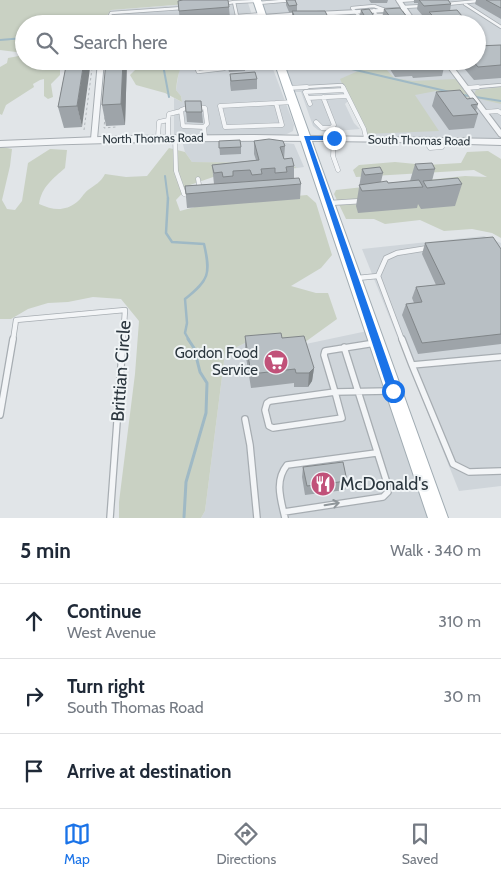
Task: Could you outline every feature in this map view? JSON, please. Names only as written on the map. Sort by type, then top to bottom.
[{"type":"main road","points":[[258,1],[263,15]]},
{"type":"main road","points":[[281,70],[438,518]]},
{"type":"street","points":[[398,0],[409,15]]},
{"type":"street","points":[[308,15],[353,12],[375,13],[385,10],[405,11]]},
{"type":"street","points":[[94,139],[101,70]]},
{"type":"street","points":[[453,70],[501,134]]},
{"type":"street","name":"North Thomas Road","points":[[0,144],[167,137],[205,132],[258,141],[306,138]]},
{"type":"street","name":"South Thomas Road","points":[[306,138],[501,142]]},
{"type":"lane","points":[[216,5],[234,2],[294,0]]},
{"type":"lane","points":[[398,0],[413,0]]},
{"type":"lane","points":[[440,5],[488,0]]},
{"type":"lane","points":[[234,2],[237,15]]},
{"type":"lane","points":[[464,3],[481,15]]},
{"type":"lane","points":[[449,4],[455,10]]},
{"type":"lane","points":[[405,11],[431,5]]},
{"type":"lane","points":[[353,12],[353,7],[364,6],[380,6],[385,10]]},
{"type":"lane","points":[[110,15],[111,13],[191,7]]},
{"type":"lane","points":[[375,13],[396,14]]},
{"type":"lane","points":[[486,18],[501,26]]},
{"type":"lane","points":[[196,70],[198,72],[220,70]]},
{"type":"lane","points":[[288,88],[342,85],[364,129],[366,138]]},
{"type":"lane","points":[[466,88],[501,86]]},
{"type":"lane","points":[[310,104],[305,92],[344,90]]},
{"type":"lane","points":[[308,98],[347,96]]},
{"type":"lane","points":[[316,122],[322,128],[331,128],[334,125],[323,97]]},
{"type":"lane","points":[[276,103],[282,125],[225,127],[220,106],[293,102]]},
{"type":"lane","points":[[167,137],[169,114],[181,111],[182,108],[205,108],[207,124],[205,132],[183,126],[181,111]]},
{"type":"lane","points":[[485,112],[498,111],[501,113]]},
{"type":"lane","points":[[168,120],[159,122],[167,137],[184,194],[191,197]]},
{"type":"lane","points":[[241,137],[242,127]]},
{"type":"lane","points":[[334,138],[333,156],[338,170]]},
{"type":"lane","points":[[198,179],[201,196]]},
{"type":"lane","points":[[328,204],[370,200]]},
{"type":"lane","points":[[430,247],[412,249],[386,258],[378,276],[453,464],[459,470],[467,473],[501,471]]},
{"type":"lane","points":[[354,278],[378,276]]},
{"type":"lane","name":"Brittian Circle","points":[[0,415],[16,320],[125,310],[110,518]]},
{"type":"lane","points":[[376,343],[325,351],[324,355],[335,392],[342,418],[273,428],[269,426],[265,410],[267,403],[270,401],[335,392],[393,393]]},
{"type":"lane","points":[[344,347],[376,454],[387,483],[388,492],[383,497],[284,515],[279,478],[282,470],[287,465],[376,454]]},
{"type":"lane","points":[[412,365],[501,357]]},
{"type":"lane","points":[[245,419],[250,445],[256,518]]},
{"type":"path","points":[[84,130],[92,70]]},
{"type":"path","points":[[105,109],[104,128],[116,128]]},
{"type":"shaded area","points":[[0,0],[185,0],[187,4],[111,10],[107,15],[15,15],[15,52],[0,50]]},
{"type":"shaded area","points":[[247,0],[252,15],[107,15],[111,10]]},
{"type":"shaded area","points":[[257,0],[501,0],[501,142],[366,138],[364,129],[349,100],[345,104],[354,123],[360,129],[324,132],[313,126],[301,92],[289,92],[281,70],[486,70],[486,15],[262,15]]},
{"type":"shaded area","points":[[15,57],[15,70],[60,70],[60,75],[51,84],[53,97],[48,99],[44,96],[44,79],[40,80],[33,84],[34,87],[6,105],[2,115],[0,114],[0,67],[7,63],[8,58]]},
{"type":"shaded area","points":[[135,70],[180,70],[176,90],[181,96],[182,102],[165,93],[136,85],[130,75]]},
{"type":"shaded area","points":[[273,70],[294,125],[293,131],[275,136],[174,135],[174,98],[182,102],[181,96],[176,90],[179,71]]},
{"type":"shaded area","points":[[360,70],[387,70],[394,78],[413,81],[456,79],[470,98],[436,91],[415,95],[439,131],[365,134],[340,79]]},
{"type":"shaded area","points":[[501,87],[501,104],[480,99],[474,94],[476,90]]},
{"type":"shaded area","points":[[182,141],[268,141],[294,144],[304,167],[297,168],[288,163],[192,162],[185,152]]},
{"type":"shaded area","points":[[0,148],[12,149],[2,200],[7,209],[15,210],[22,201],[28,163],[50,149],[67,150],[65,168],[52,179],[40,198],[39,204],[49,208],[63,209],[77,202],[105,174],[126,177],[147,176],[169,148],[185,152],[192,162],[288,163],[297,168],[219,175],[190,185],[176,200],[180,211],[206,204],[307,195],[316,203],[332,255],[321,268],[291,286],[316,293],[328,293],[337,319],[301,345],[245,343],[225,353],[205,511],[201,518],[119,518],[119,502],[135,374],[139,321],[121,299],[93,297],[68,302],[48,303],[28,309],[11,319],[0,319]]},
{"type":"shaded area","points":[[488,151],[501,159],[501,238],[492,233],[472,229],[444,231],[420,220],[385,224],[374,219],[346,219],[334,194],[336,190],[465,176],[487,177],[474,170],[356,177],[353,170],[359,165],[395,162],[426,165],[461,163],[467,152]]},
{"type":"shaded area","points":[[484,236],[501,243],[501,486],[459,491],[362,249]]},
{"type":"shaded area","points":[[372,330],[438,518],[201,518],[205,511],[225,353],[245,343],[301,345]]},
{"type":"building","points":[[228,0],[229,7],[179,11],[178,1]]},
{"type":"building","points":[[286,0],[295,0],[297,5],[289,6]]},
{"type":"building","points":[[419,0],[448,0],[451,4],[424,6]]},
{"type":"building","points":[[486,0],[501,0],[501,8]]},
{"type":"building","points":[[400,8],[405,15],[389,15],[384,9]]},
{"type":"building","points":[[369,9],[373,15],[364,15],[361,10]]},
{"type":"building","points":[[457,10],[461,15],[432,15],[429,12]]},
{"type":"building","points":[[292,11],[325,11],[327,15],[294,15]]},
{"type":"building","points":[[501,45],[501,65],[486,66],[486,46]]},
{"type":"building","points":[[65,70],[83,70],[77,106],[58,107]]},
{"type":"building","points":[[105,70],[123,70],[121,104],[102,105]]},
{"type":"building","points":[[255,72],[257,79],[231,81],[230,74]]},
{"type":"building","points":[[460,90],[467,99],[473,98],[478,104],[471,105],[478,114],[453,116],[436,92]]},
{"type":"building","points":[[185,101],[201,101],[202,112],[186,112]]},
{"type":"building","points":[[269,139],[283,141],[285,146],[280,147],[284,159],[292,158],[294,166],[286,167],[287,172],[275,173],[275,168],[261,169],[262,174],[252,175],[250,170],[233,171],[233,176],[223,177],[222,172],[214,173],[212,165],[259,160],[254,141]]},
{"type":"building","points":[[240,140],[241,147],[219,148],[219,141]]},
{"type":"building","points":[[432,163],[435,169],[418,170],[415,164]]},
{"type":"building","points":[[380,167],[383,173],[365,175],[362,169]]},
{"type":"building","points":[[299,178],[301,184],[186,194],[185,186]]},
{"type":"building","points":[[458,178],[462,184],[427,188],[423,181]]},
{"type":"building","points":[[419,180],[423,187],[362,191],[359,185],[387,181],[388,183]]},
{"type":"building","points":[[493,237],[501,249],[501,334],[422,343],[406,304],[422,302],[416,287],[445,284],[425,243]]},
{"type":"building","points":[[281,333],[282,338],[304,336],[314,368],[309,373],[296,373],[295,369],[251,374],[245,336]]},
{"type":"building","points":[[343,462],[347,481],[307,486],[303,467]]},
{"type":"waterway","points":[[0,40],[15,39]]},
{"type":"waterway","points":[[164,70],[169,97]]},
{"type":"waterway","points":[[356,70],[450,92]]},
{"type":"waterway","points":[[463,95],[501,101]]},
{"type":"waterway","points":[[165,176],[168,199]]},
{"type":"waterway","points":[[168,199],[166,233],[172,242],[204,244],[206,254],[206,276],[199,287],[185,299],[187,323],[185,333],[189,340]]},
{"type":"waterway","points":[[184,517],[186,482],[206,413],[207,383],[200,372],[194,348],[188,339]]},
{"type":"place","name":"Gordon Food Service","points":[[276,362]]},
{"type":"place","name":"McDonald's","points":[[323,484]]},
{"type":"route","points":[[334,138],[306,138],[393,391]]}]
